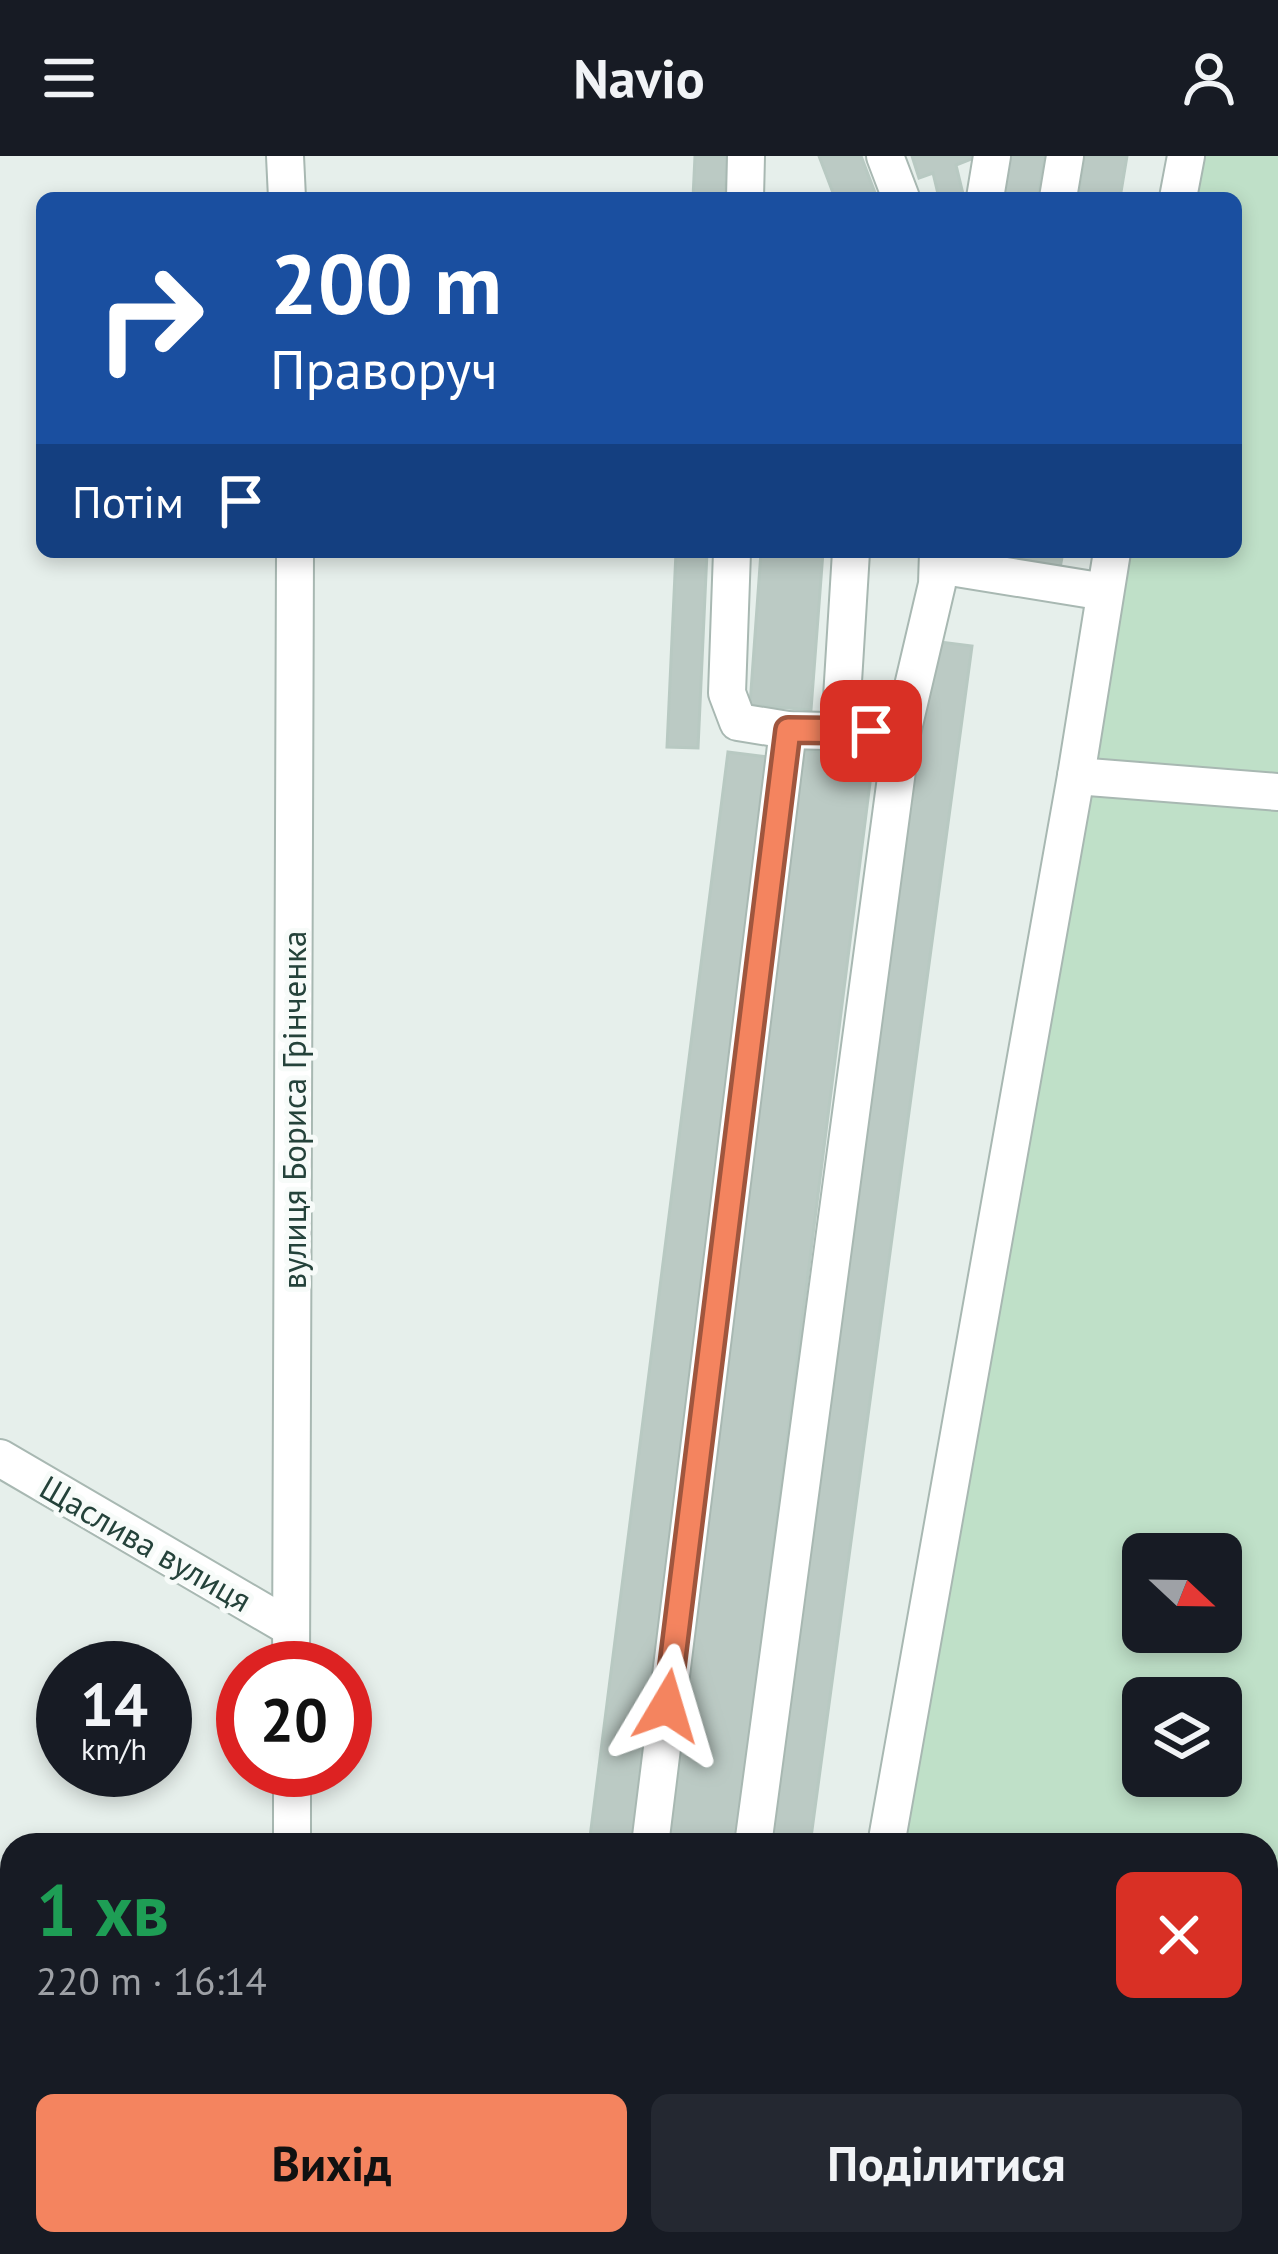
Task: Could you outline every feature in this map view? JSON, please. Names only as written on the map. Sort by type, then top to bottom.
[{"type":"street","points":[[285,156],[287,192]]},
{"type":"street","points":[[745,192],[746,156]]},
{"type":"street","points":[[884,156],[899,192]]},
{"type":"street","points":[[986,192],[992,156]]},
{"type":"street","points":[[1059,192],[1065,156]]},
{"type":"street","points":[[1179,192],[1186,156]]},
{"type":"street","name":"вулиця Бориса Грінченка","points":[[291,1641],[295,558]]},
{"type":"street","points":[[732,558],[727,693],[738,722],[788,730],[902,733]]},
{"type":"street","points":[[840,730],[851,558]]},
{"type":"street","points":[[755,1833],[902,733],[937,584],[938,558],[999,563],[1105,592]]},
{"type":"street","points":[[888,1833],[1111,558]]},
{"type":"street","points":[[651,1833],[788,730]]},
{"type":"street","points":[[1076,776],[1278,791]]},
{"type":"street","name":"Щаслива вулиця","points":[[0,1458],[291,1628]]},
{"type":"street","points":[[292,1797],[292,1833]]},
{"type":"green space","points":[[1178,156],[1278,156],[1278,1833],[900,1833],[1119,558],[1242,558],[1242,192],[1173,192]]},
{"type":"building","points":[[695,156],[727,156],[725,192],[693,192]]},
{"type":"building","points":[[819,156],[861,156],[875,192],[833,192]]},
{"type":"building","points":[[912,156],[974,158],[956,165],[963,192],[938,192],[933,173],[919,178]]},
{"type":"building","points":[[1009,156],[1045,156],[1039,192],[1003,192]]},
{"type":"building","points":[[1084,156],[1127,156],[1121,192],[1079,192]]},
{"type":"building","points":[[676,558],[707,558],[698,748],[667,747]]},
{"type":"building","points":[[761,558],[823,558],[811,710],[750,705]]},
{"type":"building","points":[[1019,558],[1062,558],[1060,568],[1019,562]]},
{"type":"building","points":[[932,641],[972,646],[812,1833],[771,1833]]},
{"type":"building","points":[[796,749],[873,759],[738,1833],[660,1833]]},
{"type":"building","points":[[728,752],[769,757],[634,1833],[591,1833]]},
{"type":"route","points":[[667,1706],[788,730],[871,731]]}]
